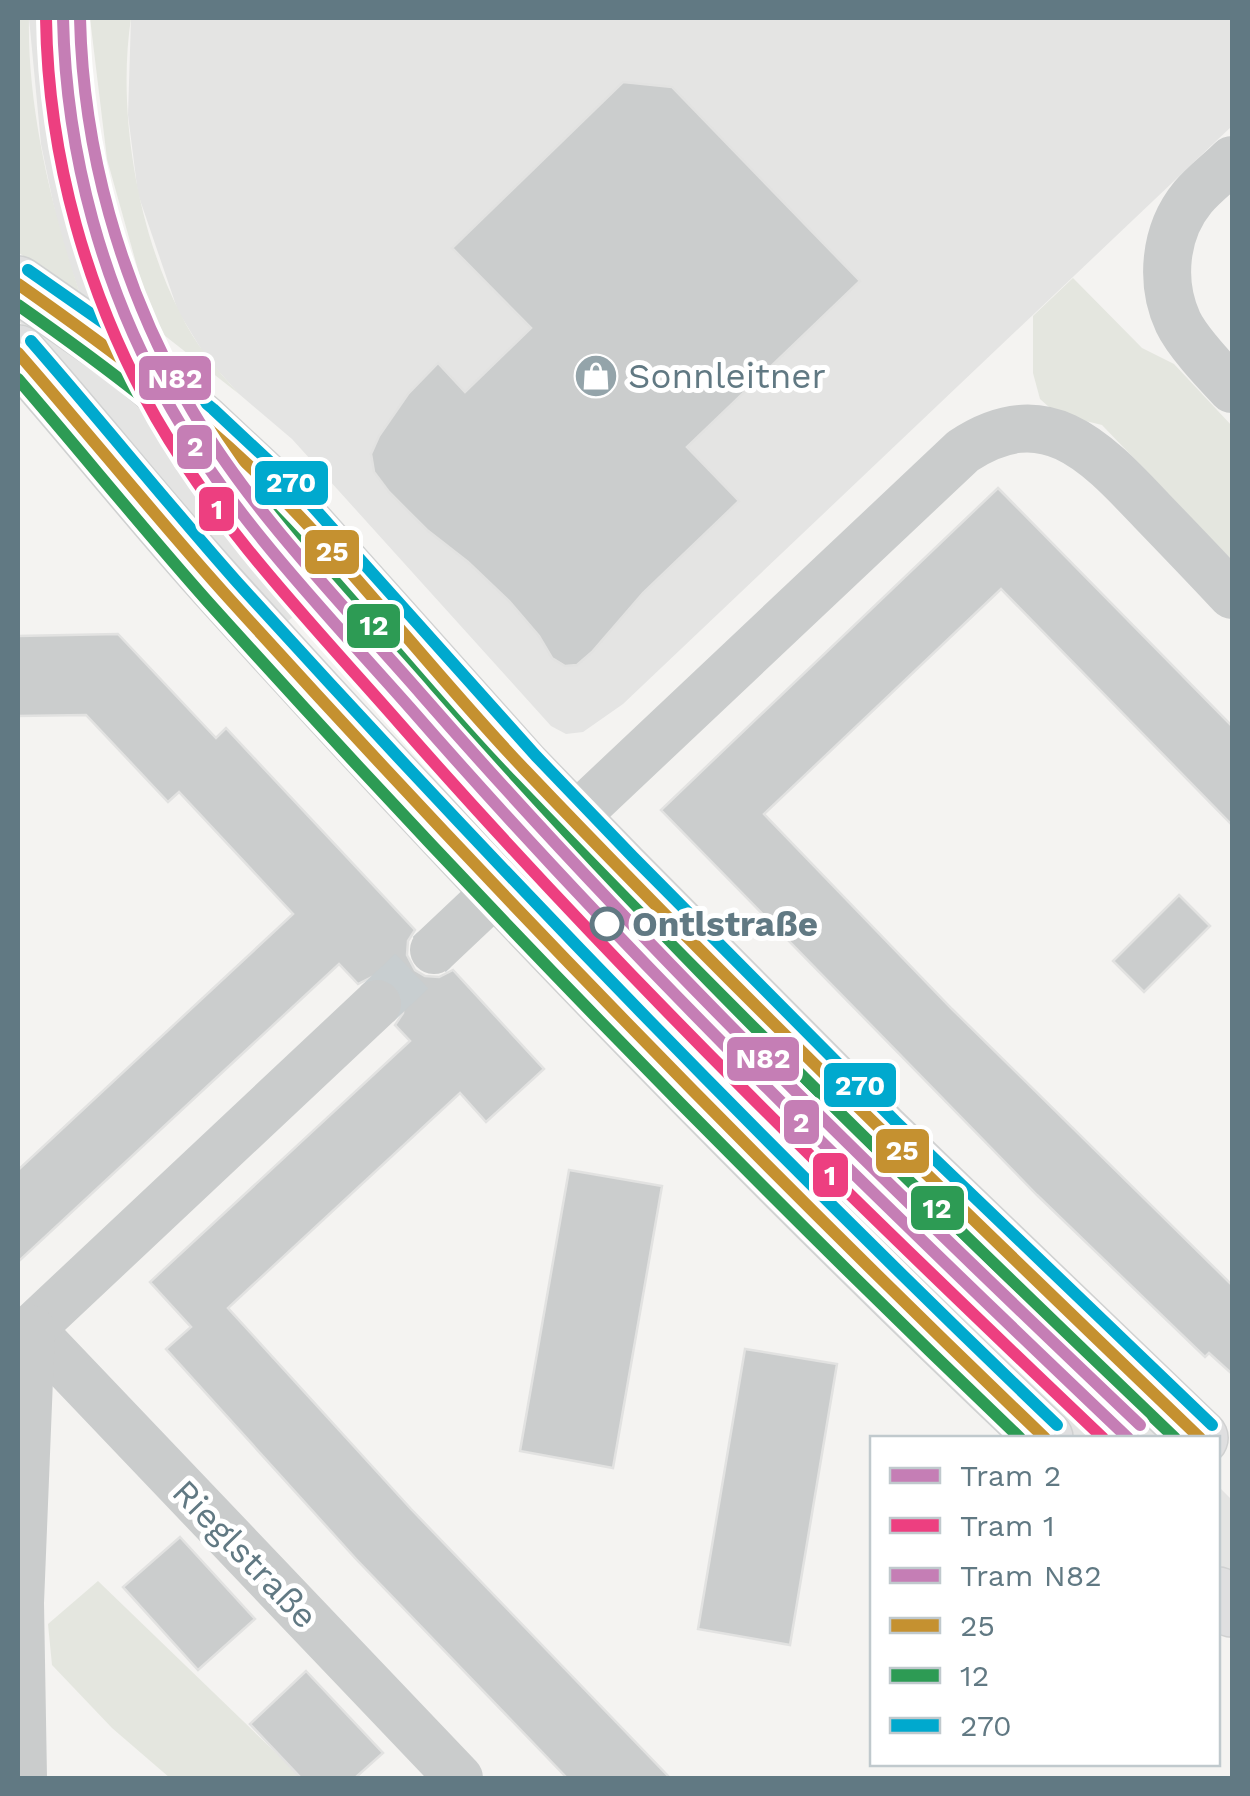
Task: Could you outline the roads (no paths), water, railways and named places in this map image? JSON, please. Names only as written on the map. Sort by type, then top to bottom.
[{"type":"main road","points":[[18,284],[126,359],[277,493],[573,820],[883,1132],[1198,1436]]},
{"type":"main road","points":[[18,353],[223,592],[499,890],[690,1090],[922,1322],[1043,1436]]},
{"type":"street","points":[[1232,160],[1192,198],[1178,222],[1167,256],[1168,291],[1179,325],[1232,388]]},
{"type":"street","points":[[434,950],[962,451],[986,436],[1010,428],[1038,428],[1101,457],[1232,595]]},
{"type":"street","points":[[23,1778],[20,1604],[24,1331],[377,1004]]},
{"type":"street","name":"Rieglstraße","points":[[24,1331],[459,1778]]},
{"type":"tunnel","points":[[377,1004],[434,950]]},
{"type":"tram line","name":"1","points":[[46,18],[48,70],[63,174],[91,275],[156,418],[239,539],[569,910],[832,1177],[1101,1436]]},
{"type":"tram line","name":"2","points":[[63,18],[81,171],[108,270],[148,365],[224,490],[315,602],[671,991],[1126,1436]]},
{"type":"tram line","name":"N82","points":[[80,18],[97,166],[124,261],[162,354],[185,398],[237,478],[327,589],[594,885],[864,1159],[1140,1425]]},
{"type":"place","name":"Sonnleitner","points":[[596,376]]},
{"type":"place","name":"Ontlstraße","points":[[607,924]]}]
